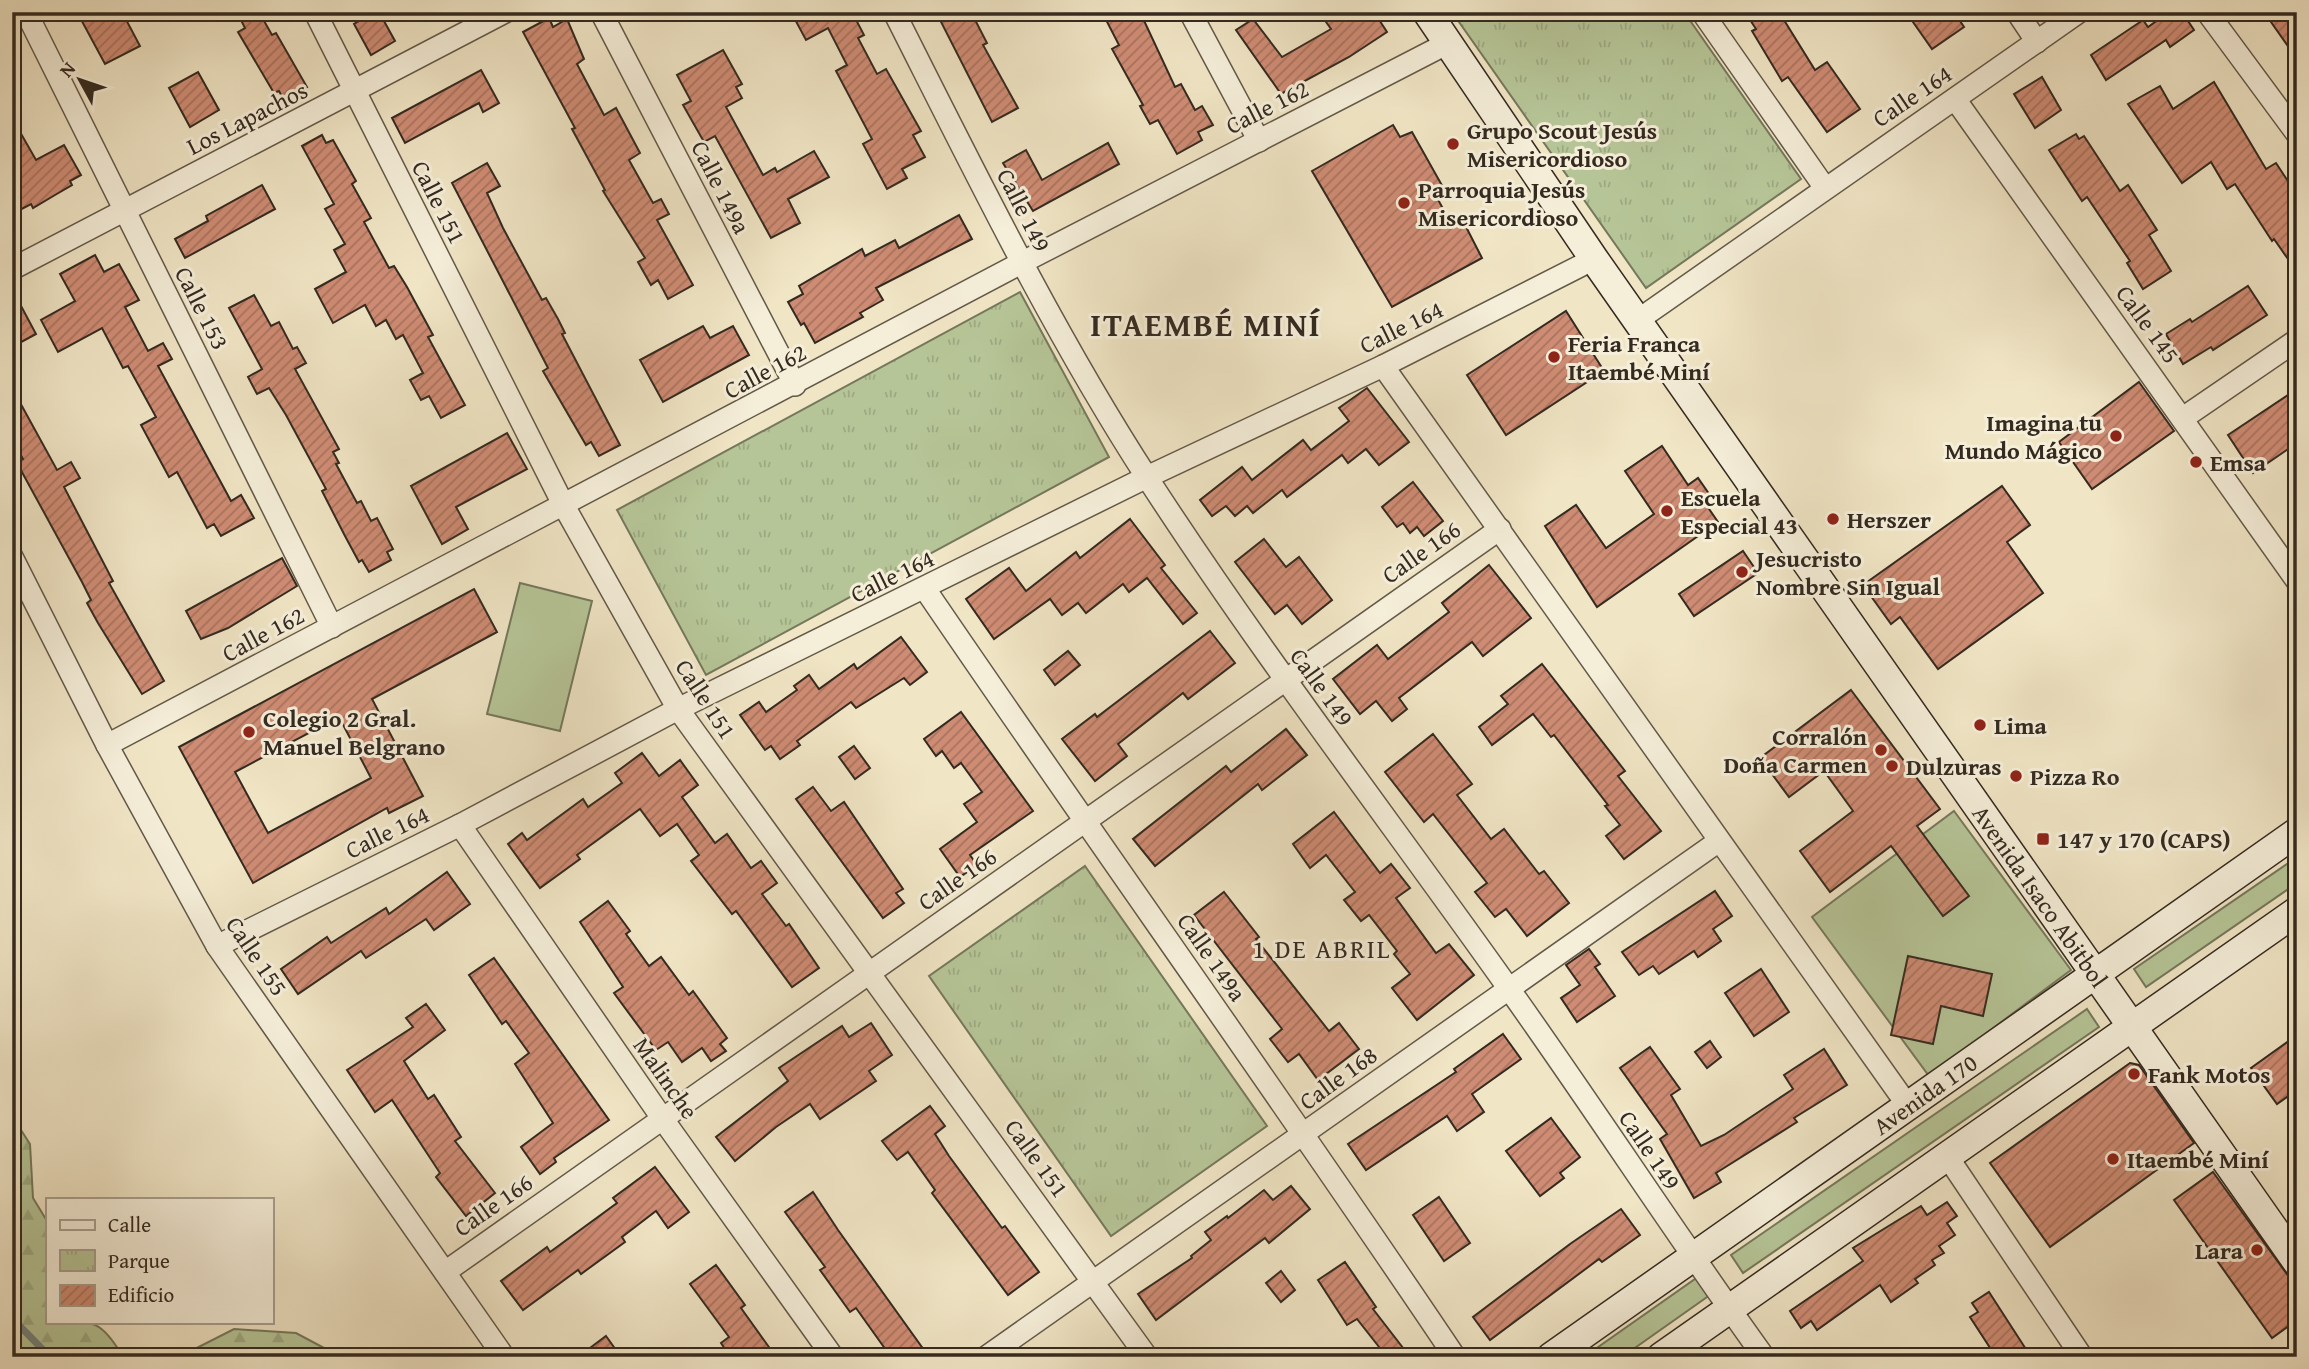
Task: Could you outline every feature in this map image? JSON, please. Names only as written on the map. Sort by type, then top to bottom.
[{"type":"main road","name":"Avenida Isaco Abitbol","points":[[1427,12],[1594,259],[2297,1262]]},
{"type":"main road","name":"Avenida 170","points":[[1551,1357],[2297,832]]},
{"type":"main road","points":[[1661,1357],[2297,911]]},
{"type":"street","name":"Calle 153","points":[[26,12],[332,627]]},
{"type":"street","name":"Calle 151","points":[[315,12],[564,506],[678,709],[1147,1357]]},
{"type":"street","name":"Los Lapachos","points":[[12,269],[505,12]]},
{"type":"street","name":"Calle 149a","points":[[601,12],[795,385]]},
{"type":"street","name":"Calle 149","points":[[894,12],[1021,263],[1147,477],[1283,679],[1509,988],[1691,1257],[1764,1357]]},
{"type":"street","points":[[1190,12],[1259,141]]},
{"type":"street","points":[[1702,12],[1825,188]]},
{"type":"street","points":[[2017,12],[2037,42]]},
{"type":"street","name":"Calle 164","points":[[1638,320],[2079,12]]},
{"type":"street","points":[[2207,12],[2297,134]]},
{"type":"street","name":"Calle 162","points":[[107,745],[795,385],[1021,263],[1448,43]]},
{"type":"street","name":"Calle 145","points":[[1955,100],[2297,581]]},
{"type":"street","name":"Calle 164","points":[[217,946],[460,825],[678,709],[1147,477],[1383,366],[1594,259]]},
{"type":"street","points":[[2183,418],[2297,340]]},
{"type":"street","points":[[1383,366],[1908,1106]]},
{"type":"street","name":"Calle 166","points":[[445,1272],[1283,679],[1500,529]]},
{"type":"street","name":"Calle 155","points":[[12,557],[107,745],[217,946],[505,1357]]},
{"type":"street","name":"Calle 149a","points":[[925,589],[1083,822],[1306,1134],[1455,1357]]},
{"type":"street","name":"Malinche","points":[[460,825],[662,1118],[833,1357]]},
{"type":"street","name":"Calle 168","points":[[986,1357],[1719,841]]},
{"type":"street","points":[[1947,1156],[2082,1357]]},
{"type":"green space","points":[[1452,12],[1684,12],[1801,179],[1646,288]]},
{"type":"green space","points":[[1020,292],[1109,457],[706,675],[617,510]]},
{"type":"green space","points":[[520,583],[592,601],[560,731],[487,714]]},
{"type":"green space","points":[[1954,811],[2071,970],[1929,1076],[1812,917]]},
{"type":"green space","points":[[2297,857],[2297,883],[2146,987],[2134,969]]},
{"type":"green space","points":[[1085,866],[1267,1126],[1111,1236],[929,976]]},
{"type":"green space","points":[[12,952],[19,967],[12,1054]]},
{"type":"green space","points":[[2087,1009],[2099,1027],[1743,1273],[1731,1255]]},
{"type":"green space","points":[[12,1116],[30,1144],[33,1198],[46,1219],[46,1324],[92,1324],[107,1334],[123,1357],[12,1357]]},
{"type":"green space","points":[[1705,1272],[1717,1290],[1622,1357],[1584,1357]]},
{"type":"green space","points":[[234,1329],[296,1333],[341,1357],[179,1357]]},
{"type":"building","points":[[77,12],[122,12],[140,46],[105,64]]},
{"type":"building","points":[[237,12],[259,12],[272,35],[276,33],[307,87],[284,100],[279,91],[274,93],[238,32],[245,28]]},
{"type":"building","points":[[379,12],[395,41],[371,55],[354,24]]},
{"type":"building","points":[[791,12],[857,12],[853,14],[864,35],[858,38],[877,74],[886,69],[921,131],[913,135],[925,157],[902,169],[907,178],[887,189],[863,144],[872,139],[836,71],[847,65],[828,28],[806,40]]},
{"type":"building","points":[[949,12],[971,12],[987,43],[983,45],[1018,108],[992,122],[939,18]]},
{"type":"building","points":[[1102,12],[1140,12],[1175,87],[1181,84],[1195,110],[1202,106],[1213,125],[1198,132],[1202,140],[1177,154],[1158,120],[1150,124],[1140,106],[1143,105],[1112,49],[1119,45]]},
{"type":"building","points":[[1319,12],[1374,12],[1387,32],[1349,57],[1281,94],[1236,30],[1253,19],[1282,57],[1331,29]]},
{"type":"building","points":[[1745,12],[1779,12],[1815,70],[1827,62],[1860,109],[1827,132],[1788,77],[1782,81],[1752,31],[1756,29]]},
{"type":"building","points":[[1906,12],[1954,12],[1964,27],[1932,49]]},
{"type":"building","points":[[2169,12],[2182,12],[2194,30],[2170,47],[2166,40],[2106,80],[2091,55],[2143,20],[2148,27]]},
{"type":"building","points":[[2264,12],[2297,12],[2297,59]]},
{"type":"building","points":[[549,18],[553,27],[567,19],[584,59],[577,64],[604,115],[616,108],[640,153],[629,160],[653,203],[661,199],[669,214],[657,220],[693,285],[668,299],[658,280],[651,285],[638,262],[645,258],[603,191],[605,190],[572,129],[575,128],[523,32]]},
{"type":"building","points":[[723,50],[742,84],[736,87],[742,98],[726,107],[763,175],[775,168],[777,172],[814,151],[829,177],[788,199],[800,223],[771,238],[715,136],[704,142],[683,105],[691,101],[677,75]]},
{"type":"building","points":[[481,70],[499,103],[483,112],[479,103],[405,143],[392,118]]},
{"type":"building","points":[[198,72],[219,110],[190,127],[169,88]]},
{"type":"building","points":[[2042,77],[2061,110],[2035,128],[2014,94]]},
{"type":"building","points":[[2214,82],[2266,169],[2276,163],[2297,195],[2297,272],[2274,239],[2272,241],[2235,184],[2227,189],[2211,162],[2182,183],[2128,104],[2160,86],[2173,109]]},
{"type":"building","points":[[12,118],[36,160],[64,145],[81,175],[70,181],[72,185],[33,208],[31,204],[12,214]]},
{"type":"building","points":[[1393,125],[1400,137],[1412,132],[1444,189],[1436,196],[1453,227],[1463,221],[1482,258],[1392,307],[1312,171]]},
{"type":"building","points":[[2076,134],[2079,139],[2084,136],[2120,191],[2128,185],[2157,230],[2149,235],[2171,271],[2143,289],[2127,263],[2130,261],[2087,197],[2082,201],[2049,150]]},
{"type":"building","points":[[322,135],[326,143],[333,140],[356,181],[352,184],[371,218],[364,222],[389,268],[394,266],[407,287],[433,335],[428,337],[465,405],[441,418],[429,396],[421,400],[410,380],[423,373],[403,335],[396,339],[386,320],[376,326],[365,305],[333,323],[315,289],[346,272],[334,250],[345,244],[325,209],[334,204],[302,146]]},
{"type":"building","points":[[1108,143],[1119,164],[1033,211],[1003,163],[1026,150],[1042,180]]},
{"type":"building","points":[[487,163],[500,186],[487,193],[503,228],[542,300],[546,298],[558,319],[565,333],[562,334],[620,445],[599,456],[591,442],[586,445],[543,371],[548,368],[452,183]]},
{"type":"building","points":[[262,185],[275,209],[185,258],[175,239],[208,221],[206,216]]},
{"type":"building","points":[[959,215],[972,239],[876,288],[883,300],[860,313],[863,317],[815,343],[788,302],[803,294],[799,286],[862,249],[865,256],[895,240],[899,248]]},
{"type":"building","points":[[95,255],[104,272],[119,264],[139,300],[125,307],[148,351],[163,343],[172,359],[158,366],[231,501],[241,495],[254,518],[221,536],[214,524],[207,528],[177,472],[169,477],[141,425],[156,417],[128,366],[123,368],[102,328],[58,352],[41,320],[75,301],[60,274]]},
{"type":"building","points":[[2248,286],[2267,315],[2213,350],[2211,347],[2183,364],[2166,334],[2190,319],[2192,322]]},
{"type":"building","points":[[12,289],[36,334],[12,347]]},
{"type":"building","points":[[254,295],[271,326],[279,322],[293,349],[297,347],[306,363],[295,369],[339,449],[333,452],[339,463],[336,464],[357,503],[361,501],[371,521],[377,518],[393,549],[387,552],[391,560],[369,572],[362,560],[359,562],[345,536],[322,491],[326,489],[286,415],[269,388],[257,394],[248,377],[262,369],[229,308]]},
{"type":"building","points":[[1566,311],[1604,371],[1506,435],[1467,375]]},
{"type":"building","points":[[703,326],[710,338],[733,326],[749,355],[663,402],[640,360]]},
{"type":"building","name":"Imagina tu Mundo Mágico","points":[[2139,382],[2174,431],[2092,489],[2059,442]]},
{"type":"building","points":[[12,388],[57,470],[71,462],[80,478],[64,487],[113,581],[109,583],[164,681],[142,694],[87,603],[91,600],[82,582],[17,463],[23,459],[12,440]]},
{"type":"building","points":[[1367,388],[1409,442],[1379,465],[1366,449],[1348,463],[1342,455],[1287,497],[1282,490],[1253,513],[1247,506],[1235,516],[1226,506],[1212,516],[1200,500],[1242,467],[1252,480],[1303,440],[1311,450],[1349,421],[1339,408]]},
{"type":"building","points":[[2297,389],[2297,443],[2253,473],[2228,435]]},
{"type":"building","points":[[507,433],[527,469],[456,507],[468,529],[442,544],[411,486]]},
{"type":"building","points":[[1662,446],[1688,485],[1698,478],[1714,501],[1707,506],[1718,522],[1597,607],[1545,526],[1576,505],[1606,548],[1654,514],[1625,471]]},
{"type":"building","points":[[1413,482],[1443,521],[1424,536],[1417,527],[1410,533],[1403,523],[1397,527],[1382,507]]},
{"type":"building","points":[[2002,486],[2030,525],[2007,542],[2043,593],[1938,669],[1900,617],[1891,624],[1863,585]]},
{"type":"building","points":[[1130,519],[1165,565],[1161,568],[1197,613],[1183,624],[1147,578],[1129,592],[1123,584],[1086,613],[1078,603],[1062,615],[1050,599],[994,639],[966,599],[1009,568],[1026,591],[1076,552],[1080,558]]},
{"type":"building","points":[[1264,539],[1286,567],[1299,557],[1332,600],[1302,624],[1287,605],[1275,614],[1235,562]]},
{"type":"building","points":[[1743,551],[1758,573],[1694,616],[1679,594]]},
{"type":"building","points":[[282,558],[297,586],[228,628],[201,639],[186,611]]},
{"type":"building","points":[[1489,565],[1531,618],[1483,656],[1472,642],[1399,698],[1407,709],[1392,721],[1376,701],[1360,714],[1333,679],[1377,645],[1388,659],[1449,612],[1442,603]]},
{"type":"building","points":[[474,589],[497,632],[372,699],[423,796],[389,813],[387,808],[253,883],[179,747]],"holes":[[[339,717],[371,778],[268,833],[235,772]]]},
{"type":"building","points":[[1210,631],[1235,663],[1188,699],[1183,693],[1118,744],[1127,756],[1095,781],[1062,739],[1095,714],[1097,717]]},
{"type":"building","points":[[901,637],[927,672],[910,685],[904,678],[856,708],[851,702],[797,741],[800,745],[780,759],[771,746],[765,750],[740,715],[759,702],[766,712],[797,690],[794,686],[809,675],[819,689],[854,664],[857,669]]},
{"type":"building","points":[[1068,651],[1080,665],[1055,685],[1044,670]]},
{"type":"building","points":[[1542,664],[1625,771],[1618,776],[1661,831],[1624,859],[1606,836],[1620,825],[1605,806],[1608,805],[1554,735],[1551,737],[1533,714],[1492,745],[1479,727],[1508,704],[1501,696]]},
{"type":"building","points":[[1851,690],[1940,809],[1917,826],[1969,896],[1943,916],[1891,846],[1830,892],[1800,851],[1853,811],[1824,771],[1789,797],[1760,758]]},
{"type":"building","points":[[961,712],[1033,811],[970,855],[977,865],[960,877],[940,849],[977,822],[964,804],[982,792],[961,763],[954,768],[942,751],[936,756],[924,739]]},
{"type":"building","points":[[1286,729],[1307,755],[1262,790],[1258,784],[1155,866],[1133,839],[1226,766],[1231,772]]},
{"type":"building","points":[[1433,734],[1472,784],[1457,795],[1491,839],[1504,829],[1539,874],[1544,871],[1569,903],[1527,936],[1506,909],[1495,917],[1475,892],[1487,883],[1433,814],[1424,822],[1385,772]]},
{"type":"building","points":[[854,746],[870,768],[855,779],[839,757]]},
{"type":"building","points":[[642,753],[659,776],[680,760],[698,785],[682,797],[715,843],[727,834],[751,868],[761,861],[777,883],[762,894],[786,926],[789,924],[819,968],[792,987],[736,911],[732,914],[691,861],[699,855],[677,824],[660,836],[640,809],[577,855],[580,859],[540,888],[508,844],[522,833],[527,840],[583,799],[588,807],[622,783],[615,773]]},
{"type":"building","points":[[813,787],[831,811],[844,802],[903,889],[896,893],[904,903],[883,918],[796,799]]},
{"type":"building","points":[[1334,812],[1380,873],[1391,864],[1410,888],[1396,898],[1436,953],[1449,944],[1474,975],[1417,1020],[1392,988],[1410,974],[1394,954],[1397,951],[1369,915],[1361,921],[1344,900],[1355,892],[1326,855],[1310,868],[1293,844]]},
{"type":"building","points":[[447,872],[470,904],[434,930],[426,919],[366,958],[361,951],[298,994],[281,969],[327,937],[331,943],[386,908],[389,914]]},
{"type":"building","points":[[1715,891],[1732,916],[1713,929],[1721,941],[1698,957],[1694,951],[1659,974],[1653,966],[1639,975],[1622,952]]},
{"type":"building","points":[[1224,892],[1259,937],[1256,939],[1329,1031],[1339,1023],[1359,1049],[1318,1080],[1299,1054],[1288,1062],[1270,1039],[1282,1029],[1194,915]]},
{"type":"building","points":[[608,901],[630,931],[626,934],[649,966],[661,957],[689,995],[693,991],[727,1038],[720,1044],[726,1051],[711,1061],[702,1048],[682,1062],[668,1042],[656,1050],[614,993],[623,987],[580,922]]},
{"type":"building","points":[[1589,949],[1600,964],[1595,967],[1615,996],[1577,1022],[1561,998],[1580,985],[1566,965]]},
{"type":"building","points":[[1908,956],[1992,974],[1983,1016],[1941,1006],[1933,1044],[1891,1035]]},
{"type":"building","points":[[494,958],[609,1120],[554,1158],[556,1162],[540,1174],[521,1147],[553,1123],[515,1064],[529,1053],[506,1021],[502,1024],[469,975]]},
{"type":"building","points":[[1761,969],[1789,1012],[1754,1036],[1725,993]]},
{"type":"building","points":[[426,1004],[445,1030],[404,1061],[428,1099],[434,1095],[461,1137],[455,1141],[495,1193],[466,1216],[436,1177],[440,1173],[392,1100],[375,1112],[347,1070],[413,1027],[406,1018]]},
{"type":"building","points":[[871,1023],[892,1055],[869,1071],[876,1081],[820,1119],[810,1104],[776,1127],[735,1161],[716,1137],[788,1081],[779,1068],[842,1026],[849,1037]]},
{"type":"building","points":[[1503,1034],[1521,1059],[1472,1094],[1484,1112],[1457,1131],[1447,1116],[1366,1170],[1348,1144],[1456,1072],[1454,1069]]},
{"type":"building","points":[[2297,1035],[2297,1090],[2277,1104],[2251,1068]]},
{"type":"building","points":[[1710,1041],[1721,1057],[1707,1068],[1695,1052]]},
{"type":"building","points":[[1650,1047],[1680,1089],[1671,1095],[1701,1146],[1724,1135],[1793,1089],[1784,1075],[1824,1049],[1847,1085],[1794,1118],[1797,1122],[1716,1173],[1721,1182],[1694,1198],[1660,1139],[1667,1134],[1620,1068]]},
{"type":"building","points":[[2130,1063],[2139,1065],[2194,1143],[2050,1247],[1990,1163]]},
{"type":"building","points":[[930,1106],[945,1126],[935,1134],[949,1156],[1002,1228],[1005,1226],[1039,1272],[1008,1295],[932,1193],[935,1190],[908,1152],[897,1160],[882,1141]]},
{"type":"building","points":[[1551,1118],[1580,1157],[1560,1173],[1564,1178],[1540,1196],[1506,1151]]},
{"type":"building","points":[[655,1167],[689,1212],[668,1228],[656,1211],[622,1237],[625,1242],[581,1274],[578,1270],[523,1310],[501,1281],[547,1247],[550,1252],[617,1203],[613,1198]]},
{"type":"building","points":[[2213,1172],[2297,1288],[2297,1320],[2272,1338],[2174,1200]]},
{"type":"building","points":[[1291,1186],[1310,1209],[1269,1243],[1265,1238],[1156,1320],[1138,1294],[1192,1258],[1191,1256],[1211,1240],[1205,1232],[1227,1216],[1228,1218],[1264,1190],[1273,1200]]},
{"type":"building","points":[[813,1192],[929,1357],[891,1357],[856,1308],[850,1312],[820,1270],[825,1267],[785,1212]]},
{"type":"building","points":[[1439,1197],[1470,1243],[1444,1261],[1413,1215]]},
{"type":"building","points":[[1947,1202],[1957,1216],[1947,1223],[1955,1235],[1939,1246],[1944,1253],[1932,1260],[1935,1265],[1915,1279],[1918,1283],[1891,1302],[1880,1285],[1817,1330],[1811,1321],[1801,1328],[1790,1311],[1863,1261],[1853,1248],[1921,1206],[1927,1215]]},
{"type":"building","points":[[1621,1209],[1640,1235],[1602,1262],[1599,1259],[1490,1340],[1473,1317]]},
{"type":"building","points":[[1345,1262],[1376,1307],[1373,1309],[1410,1357],[1387,1357],[1357,1319],[1347,1325],[1318,1280]]},
{"type":"building","points":[[716,1265],[745,1305],[741,1308],[776,1357],[730,1357],[721,1343],[729,1337],[690,1284]]},
{"type":"building","points":[[1281,1271],[1295,1290],[1281,1302],[1266,1283]]},
{"type":"building","points":[[1989,1292],[2031,1357],[1996,1357],[1970,1317],[1978,1312],[1972,1303]]},
{"type":"building","points":[[606,1336],[621,1357],[578,1357]]},
{"type":"waterway","points":[[12,1318],[50,1357]]},
{"type":"place","name":"Grupo Scout Jesús Misericordioso","points":[[1453,144]]},
{"type":"place","name":"Parroquia Jesús Misericordioso","points":[[1404,203]]},
{"type":"place","name":"Feria Franca Itaembé Miní","points":[[1554,357]]},
{"type":"place","name":"Imagina tu Mundo Mágico","points":[[2116,436]]},
{"type":"place","name":"Emsa","points":[[2196,462]]},
{"type":"place","name":"Escuela Especial 43","points":[[1667,511]]},
{"type":"place","name":"Herszer","points":[[1833,519]]},
{"type":"place","name":"Jesucristo Nombre Sin Igual","points":[[1742,572]]},
{"type":"place","name":"Lima","points":[[1980,725]]},
{"type":"place","name":"Colegio 2 Gral. Manuel Belgrano","points":[[249,732]]},
{"type":"place","name":"Corralón Doña Carmen","points":[[1881,750]]},
{"type":"place","name":"Dulzuras","points":[[1892,766]]},
{"type":"place","name":"Pizza Ro","points":[[2016,776]]},
{"type":"place","name":"147 y 170 (CAPS)","points":[[2043,839]]},
{"type":"place","name":"Fank Motos","points":[[2134,1074]]},
{"type":"place","name":"Itaembé Miní","points":[[2113,1159]]},
{"type":"place","name":"Lara","points":[[2257,1250]]},
{"type":"district","name":"ITAEMBÉ MINÍ","points":[[1206,324]]},
{"type":"district","name":"1 DE ABRIL","points":[[1322,948]]}]
